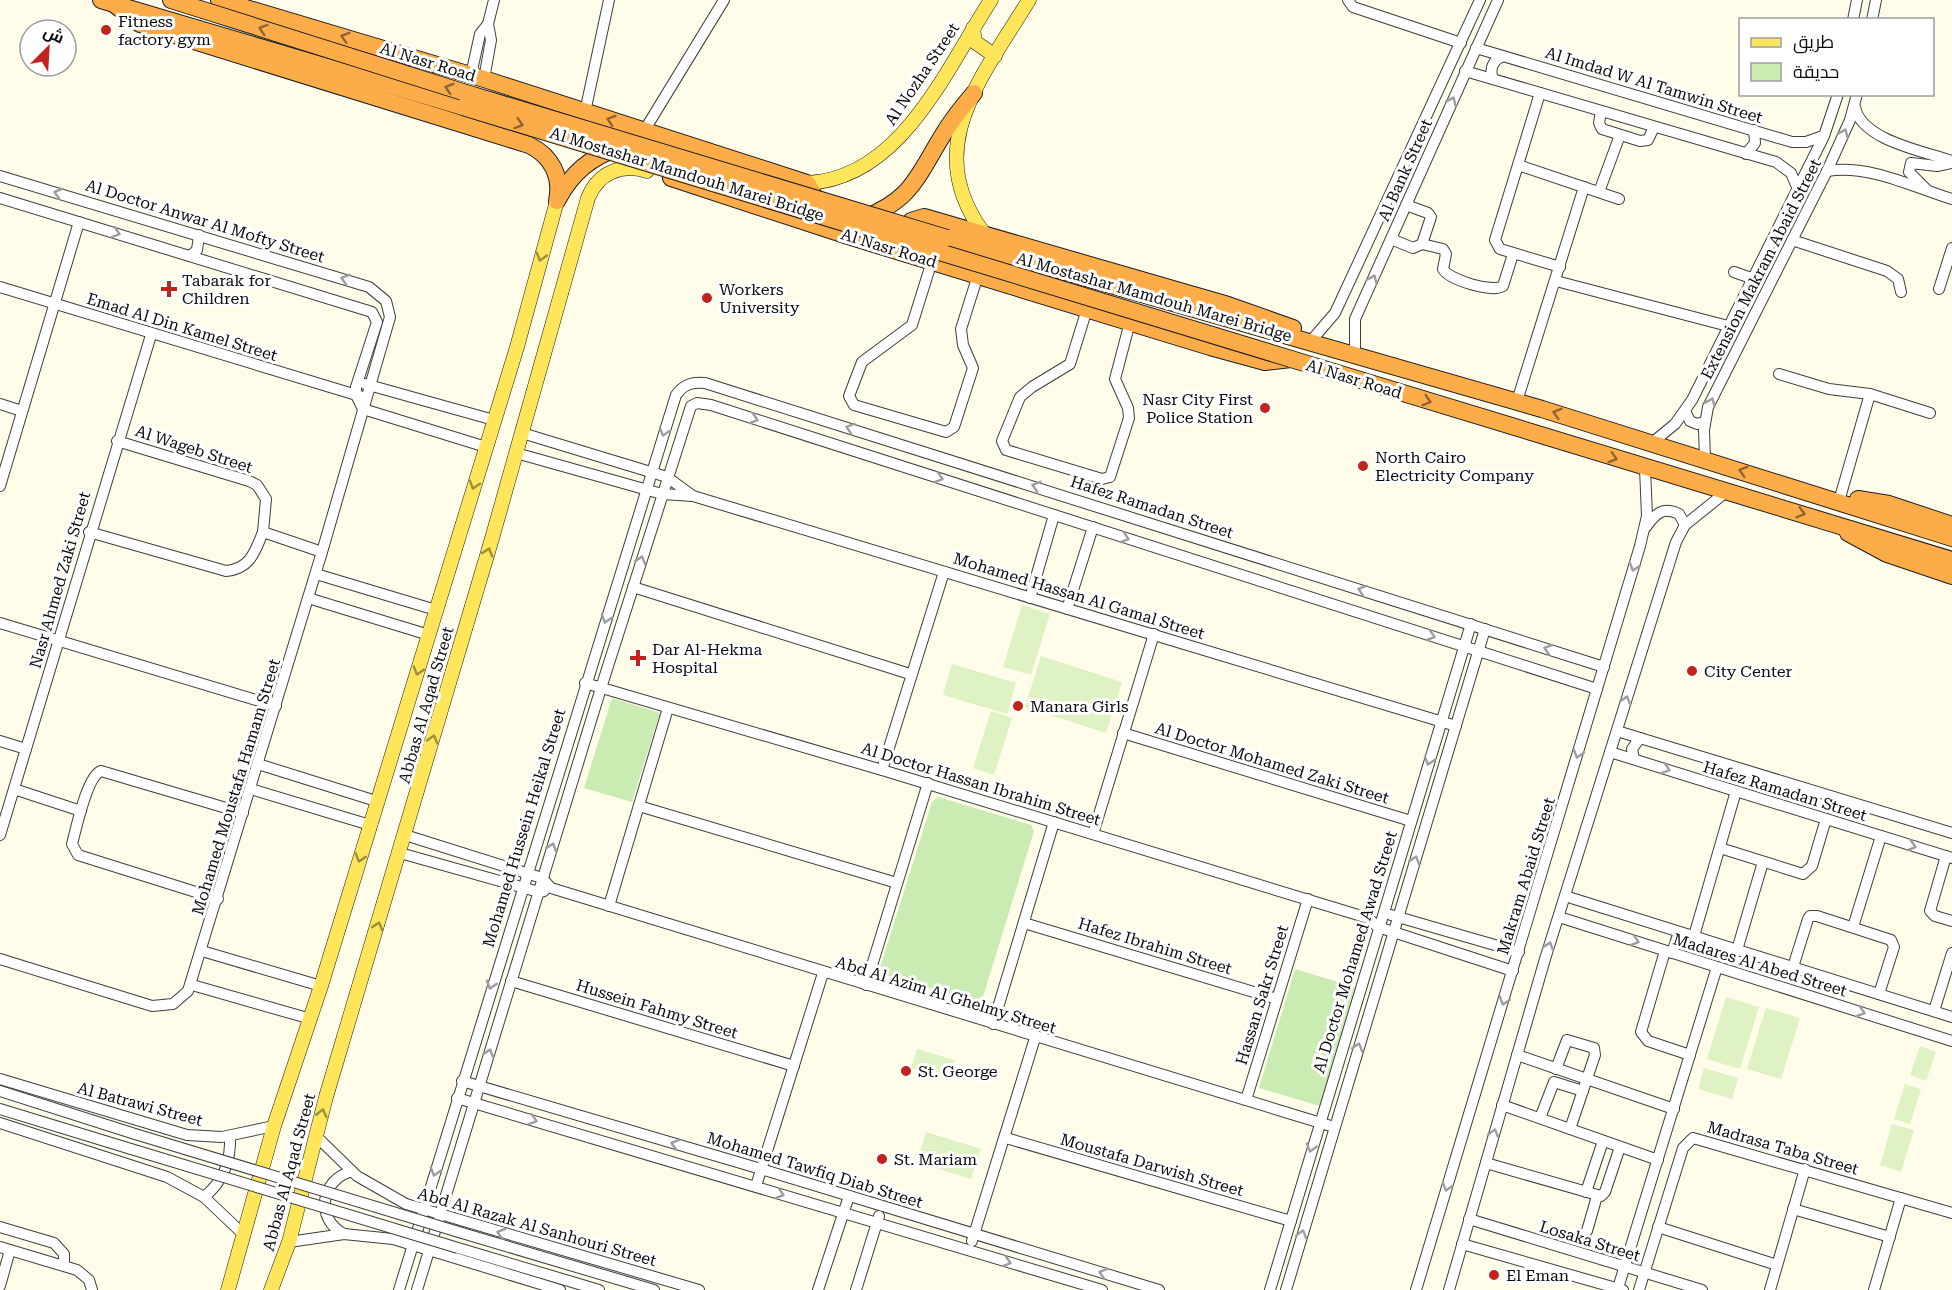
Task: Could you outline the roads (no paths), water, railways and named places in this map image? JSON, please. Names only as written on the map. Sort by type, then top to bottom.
[{"type":"highway","name":"Al Mostashar Mamdouh Marei Bridge","points":[[175,0],[466,93],[936,235],[1308,341]]},
{"type":"highway","name":"Al Nasr Road","points":[[219,0],[532,94],[692,148],[807,183]]},
{"type":"highway","name":"Al Mostashar Mamdouh Marei Bridge","points":[[108,2],[640,159],[1291,359]]},
{"type":"highway","points":[[108,2],[134,20],[155,29],[529,146],[543,154],[554,168],[558,184],[557,201]]},
{"type":"highway","points":[[795,219],[826,224],[848,222],[876,213],[895,202],[915,183],[940,138],[974,93]]},
{"type":"highway","points":[[529,146],[540,137],[546,124],[545,110],[532,94]]},
{"type":"highway","points":[[557,201],[568,183],[582,167],[612,150],[623,147],[692,148]]},
{"type":"highway","name":"Al Nasr Road","points":[[647,171],[795,219],[1265,362],[1291,359],[1645,468],[1836,523],[1860,541],[1887,554],[1952,576]]},
{"type":"highway","points":[[795,219],[810,211],[814,202],[813,191],[807,183]]},
{"type":"highway","name":"Al Nasr Road","points":[[909,254],[902,243],[903,230],[911,221],[924,217],[1278,320],[1294,329],[1308,341],[1517,401],[1839,501],[1856,499],[1880,502],[1952,525]]},
{"type":"highway","points":[[1839,501],[1952,538]]},
{"type":"highway","points":[[1836,523],[1952,560]]},
{"type":"main road","name":"Al Nozha Street","points":[[807,183],[840,177],[872,162],[892,146],[916,118],[991,0]]},
{"type":"main road","points":[[986,235],[968,211],[956,171],[959,130],[974,93],[1029,0]]},
{"type":"main road","points":[[973,28],[975,42],[995,56]]},
{"type":"main road","name":"Abbas Al Aqad Street","points":[[271,1290],[289,1242],[326,1097],[400,853],[591,191],[602,178],[615,170],[631,167],[647,171]]},
{"type":"main road","name":"Abbas Al Aqad Street","points":[[228,1290],[274,1126],[311,1019],[376,801],[429,635],[557,201]]},
{"type":"street","points":[[477,77],[491,40],[488,24],[494,0]]},
{"type":"street","points":[[585,112],[609,0]]},
{"type":"street","points":[[644,131],[723,0]]},
{"type":"street","points":[[1348,0],[1461,44]]},
{"type":"street","name":"Al Bank Street","points":[[1308,341],[1331,319],[1342,299],[1480,0]]},
{"type":"street","name":"Al Bank Street","points":[[1355,355],[1353,325],[1498,0]]},
{"type":"street","points":[[1853,18],[1857,0]]},
{"type":"street","points":[[1872,18],[1876,0]]},
{"type":"street","name":"Al Imdad W Al Tamwin Street","points":[[1476,48],[1799,143],[1824,136]]},
{"type":"street","points":[[1494,80],[1492,67],[1496,60],[1503,56]]},
{"type":"street","points":[[1466,71],[1781,165],[1791,173],[1797,187]]},
{"type":"street","points":[[1540,93],[1495,236],[1500,249],[1560,267]]},
{"type":"street","name":"Extension Makram Abaid Street","points":[[1653,442],[1669,430],[1684,411],[1824,136],[1837,96]]},
{"type":"street","name":"Extension Makram Abaid Street","points":[[1706,459],[1704,422],[1708,407],[1827,171],[1855,106],[1857,96]]},
{"type":"street","points":[[1855,106],[1860,121],[1870,132],[1952,162]]},
{"type":"street","points":[[1601,111],[1601,128],[1620,135],[1645,141],[1654,127]]},
{"type":"street","points":[[1746,154],[1755,143],[1754,130]]},
{"type":"street","points":[[1599,192],[1620,135]]},
{"type":"street","points":[[1930,192],[1911,175],[1909,166],[1914,162],[1937,166],[1952,162]]},
{"type":"street","points":[[1518,165],[1619,199]]},
{"type":"street","points":[[1827,171],[1844,169],[1868,172],[1952,199]]},
{"type":"street","name":"Al Doctor Anwar Al Mofty Street","points":[[0,176],[369,286],[382,296],[390,311],[390,323],[369,383]]},
{"type":"street","points":[[1517,401],[1584,188]]},
{"type":"street","points":[[0,198],[216,264],[215,252],[224,243]]},
{"type":"street","points":[[1406,205],[1428,213],[1431,217],[1422,244]]},
{"type":"street","points":[[0,486],[79,222]]},
{"type":"street","points":[[190,256],[197,250],[199,235]]},
{"type":"street","points":[[1391,239],[1413,248],[1422,244],[1443,249],[1446,254],[1443,269],[1449,276],[1491,290],[1503,286],[1513,254]]},
{"type":"street","points":[[1792,240],[1887,271],[1898,279],[1901,292]]},
{"type":"street","points":[[1939,289],[1952,248]]},
{"type":"street","points":[[932,261],[912,325],[867,357],[859,367],[849,396],[854,405],[946,432],[954,427],[973,371],[972,361],[961,339],[961,329],[978,275]]},
{"type":"street","name":"Mohamed Moustafa Hamam Street","points":[[192,985],[322,552],[362,401],[357,382],[377,322],[372,312],[216,264]]},
{"type":"street","points":[[1734,272],[1751,278]]},
{"type":"street","points":[[1556,281],[1728,326]]},
{"type":"street","name":"Emad Al Din Kamel Street","points":[[0,287],[362,401],[486,447]]},
{"type":"street","points":[[1342,299],[1347,309],[1355,310],[1361,307]]},
{"type":"street","points":[[1087,309],[1069,367],[1032,387],[1017,401],[1002,441],[1006,450],[1102,479],[1110,477],[1129,418],[1128,408],[1115,379],[1130,322]]},
{"type":"street","name":"Nasr Ahmed Zaki Street","points":[[0,835],[89,532],[151,335]]},
{"type":"street","points":[[1779,374],[1829,389],[1870,394],[1930,413]]},
{"type":"street","points":[[362,401],[362,386],[369,383],[494,420]]},
{"type":"street","name":"Hafez Ramadan Street","points":[[690,383],[705,383],[723,388],[1604,667]]},
{"type":"street","name":"Mohamed Hussein Heikal Street","points":[[399,1290],[521,887],[675,395],[690,383]]},
{"type":"street","points":[[723,388],[716,407],[1597,689]]},
{"type":"street","points":[[1839,501],[1870,394]]},
{"type":"street","name":"Mohamed Hussein Heikal Street","points":[[417,1290],[687,412],[697,403],[716,407]]},
{"type":"street","points":[[0,404],[22,411]]},
{"type":"street","points":[[1684,411],[1690,421],[1697,424],[1704,422]]},
{"type":"street","name":"Mohamed Hassan Al Gamal Street","points":[[522,434],[667,477],[693,496]]},
{"type":"street","name":"Al Wageb Street","points":[[89,532],[226,571],[239,568],[250,561],[263,532],[268,507],[267,499],[257,485],[117,441]]},
{"type":"street","name":"Mohamed Hassan Al Gamal Street","points":[[516,453],[662,494],[693,496],[1456,726]]},
{"type":"street","name":"Makram Abaid Street","points":[[1416,1290],[1644,529],[1647,503],[1645,468]]},
{"type":"street","points":[[1449,1290],[1565,896],[1676,542],[1685,525],[1726,492]]},
{"type":"street","points":[[1644,529],[1657,513],[1664,510],[1678,514],[1685,525]]},
{"type":"street","points":[[1030,598],[1054,515]]},
{"type":"street","points":[[1067,609],[1092,527]]},
{"type":"street","points":[[263,532],[322,552]]},
{"type":"street","points":[[882,770],[910,674],[944,572]]},
{"type":"street","points":[[315,574],[436,610]]},
{"type":"street","points":[[633,587],[910,674]]},
{"type":"street","points":[[308,598],[429,635]]},
{"type":"street","points":[[0,623],[276,706]]},
{"type":"street","name":"Al Doctor Mohamed Awad Street","points":[[1270,1290],[1471,624]]},
{"type":"street","name":"Al Doctor Mohamed Awad Street","points":[[1286,1290],[1485,629]]},
{"type":"street","points":[[1093,834],[1154,634]]},
{"type":"street","name":"Al Doctor Hassan Ibrahim Street","points":[[585,683],[928,783],[1308,899],[1368,918],[1378,927],[1513,971]]},
{"type":"street","points":[[609,906],[668,708]]},
{"type":"street","name":"Hafez Ramadan Street","points":[[1617,731],[1952,833]]},
{"type":"street","name":"Al Doctor Mohamed Zaki Street","points":[[1123,733],[1411,821]]},
{"type":"street","points":[[1634,759],[1632,749],[1640,738]]},
{"type":"street","points":[[0,741],[26,749]]},
{"type":"street","name":"Hafez Ramadan Street","points":[[1610,752],[1949,857]]},
{"type":"street","points":[[258,764],[376,801]]},
{"type":"street","points":[[218,899],[78,855],[72,844],[81,811],[93,777],[100,771],[243,813]]},
{"type":"street","points":[[866,985],[928,783]]},
{"type":"street","points":[[14,789],[81,811]]},
{"type":"street","points":[[251,789],[370,825]]},
{"type":"street","points":[[1694,936],[1736,791]]},
{"type":"street","points":[[639,806],[897,883]]},
{"type":"street","points":[[1720,848],[1803,874],[1809,872],[1826,819]]},
{"type":"street","points":[[993,1024],[1054,822]]},
{"type":"street","points":[[400,853],[538,892],[550,888],[542,878],[405,835]]},
{"type":"street","points":[[1852,927],[1881,836]]},
{"type":"street","points":[[1949,857],[1930,911],[1935,916],[1952,921]]},
{"type":"street","points":[[1737,950],[1763,862]]},
{"type":"street","name":"Abd Al Azim Al Ghelmy Street","points":[[550,888],[1035,1038],[1334,1127]]},
{"type":"street","name":"Madares Al Abed Street","points":[[1565,896],[1952,1017]]},
{"type":"street","name":"Hassan Sakr Street","points":[[1245,1100],[1308,899]]},
{"type":"street","points":[[1368,918],[1383,913],[1519,952]]},
{"type":"street","points":[[1793,967],[1810,916],[1814,915],[1887,938],[1893,943],[1879,994]]},
{"type":"street","name":"Madares Al Abed Street","points":[[1559,918],[1952,1041]]},
{"type":"street","name":"Hafez Ibrahim Street","points":[[1024,923],[1277,999]]},
{"type":"street","points":[[1679,932],[1669,952],[1641,1032],[1648,1041],[1690,1055]]},
{"type":"street","points":[[202,951],[321,986]]},
{"type":"street","points":[[1934,1011],[1952,953]]},
{"type":"street","points":[[0,959],[152,1006],[173,1004],[184,997],[192,985],[311,1019]]},
{"type":"street","points":[[1462,1244],[1621,1289],[1624,1267],[1718,967]]},
{"type":"street","points":[[756,1186],[823,973]]},
{"type":"street","name":"Hussein Fahmy Street","points":[[511,981],[794,1066]]},
{"type":"street","points":[[970,1250],[1035,1038]]},
{"type":"street","points":[[1556,1069],[1565,1042],[1570,1039],[1592,1046],[1596,1051],[1570,1129]]},
{"type":"street","points":[[1517,1055],[1556,1069],[1585,1085]]},
{"type":"street","name":"Al Batrawi Street","points":[[0,1079],[187,1135],[230,1136],[274,1126]]},
{"type":"street","name":"Mohamed Tawfiq Diab Street","points":[[462,1082],[761,1169],[1159,1290]]},
{"type":"street","points":[[1540,1118],[1554,1082],[1585,1085],[1674,1109]]},
{"type":"street","points":[[0,1091],[135,1134],[654,1290]]},
{"type":"street","name":"Mohamed Tawfiq Diab Street","points":[[457,1098],[1102,1290]]},
{"type":"street","points":[[1502,1105],[1658,1160]]},
{"type":"street","points":[[0,1109],[599,1290]]},
{"type":"street","points":[[0,1123],[152,1171],[204,1197],[243,1234]]},
{"type":"street","points":[[204,1197],[216,1186],[225,1171],[230,1155],[230,1136]]},
{"type":"street","name":"Abd Al Razak Al Sanhouri Street","points":[[317,1137],[351,1171],[389,1196],[423,1210],[699,1290]]},
{"type":"street","name":"Moustafa Darwish Street","points":[[1005,1137],[1291,1221]]},
{"type":"street","name":"Madrasa Taba Street","points":[[1639,1290],[1683,1148],[1694,1138],[1952,1213]]},
{"type":"street","points":[[1586,1192],[1603,1141]]},
{"type":"street","points":[[1486,1163],[1597,1196],[1605,1192],[1620,1147]]},
{"type":"street","points":[[1770,1290],[1805,1169]]},
{"type":"street","points":[[344,1234],[329,1222],[324,1210],[325,1197],[334,1180],[351,1171]]},
{"type":"street","points":[[818,1290],[849,1196]]},
{"type":"street","points":[[1587,1231],[1597,1196]]},
{"type":"street","points":[[1875,1290],[1901,1197]]},
{"type":"street","points":[[856,1290],[882,1206]]},
{"type":"street","points":[[1793,1209],[1890,1237]]},
{"type":"street","name":"Losaka Street","points":[[1469,1219],[1702,1290]]},
{"type":"street","points":[[0,1227],[54,1243],[64,1254],[64,1265]]},
{"type":"street","points":[[1658,1227],[1777,1265]]},
{"type":"street","points":[[289,1242],[344,1234],[372,1236],[413,1244],[560,1290]]},
{"type":"street","points":[[0,1286],[5,1248],[64,1265],[84,1274],[92,1290]]},
{"type":"place","name":"Fitness factory gym","points":[[106,30]]},
{"type":"place","name":"Tabarak for Children","points":[[169,289]]},
{"type":"place","name":"Workers University","points":[[707,298]]},
{"type":"place","name":"Nasr City First Police Station","points":[[1265,408]]},
{"type":"place","name":"North Cairo Electricity Company","points":[[1363,466]]},
{"type":"place","name":"Dar Al-Hekma Hospital","points":[[638,658]]},
{"type":"place","name":"City Center","points":[[1692,671]]},
{"type":"place","name":"Manara Girls","points":[[1018,706]]},
{"type":"place","name":"St. George","points":[[906,1071]]},
{"type":"place","name":"St. Mariam","points":[[882,1159]]},
{"type":"place","name":"El Eman","points":[[1494,1275]]}]
